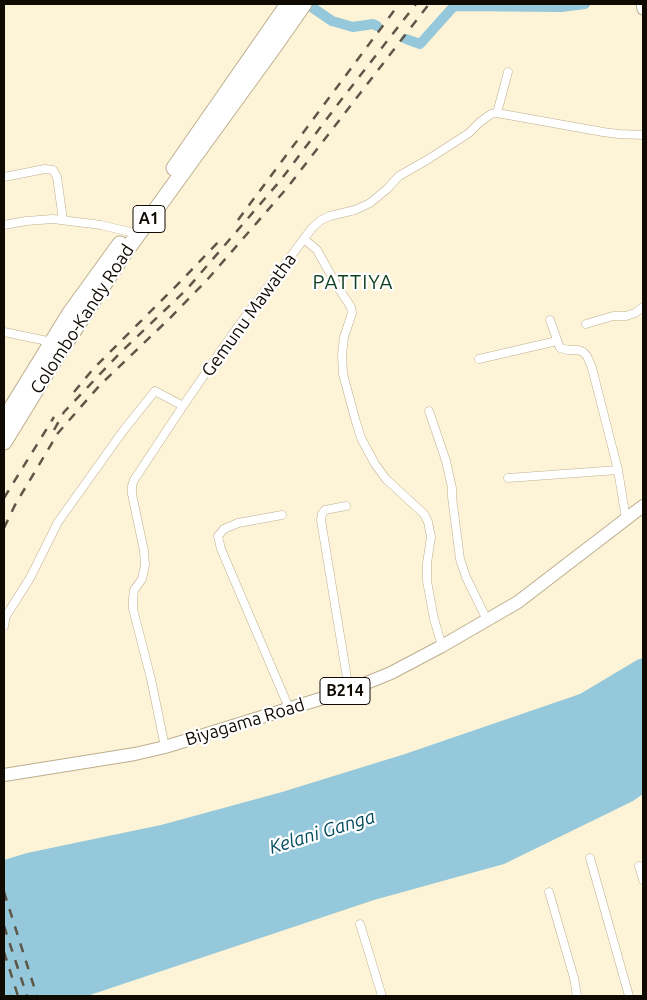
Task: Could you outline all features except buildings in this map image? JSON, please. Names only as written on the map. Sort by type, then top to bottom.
[{"type":"highway","name":"Colombo-Kandy Road","points":[[4,420],[88,287],[114,250],[130,232],[288,4]]},
{"type":"highway","name":"Colombo-Kandy Road","points":[[4,442],[123,255],[304,4]]},
{"type":"main road","name":"Biyagama Road","points":[[4,775],[165,748],[348,690],[391,673],[518,602],[643,506]]},
{"type":"street","points":[[642,4],[643,9]]},
{"type":"street","points":[[508,72],[497,113],[603,132],[643,135]]},
{"type":"street","name":"Gemunu Mawatha","points":[[165,748],[151,679],[133,609],[134,590],[142,579],[145,566],[144,551],[132,494],[134,480],[234,332],[312,228],[330,216],[355,210],[370,203],[399,176],[469,133],[491,114],[497,113]]},
{"type":"street","points":[[4,177],[45,169],[53,170],[57,177],[63,220]]},
{"type":"street","points":[[4,225],[53,219],[101,225],[130,232]]},
{"type":"street","points":[[304,239],[317,250],[337,286],[352,307],[344,338],[342,355],[343,374],[361,438],[375,464],[386,479],[424,514],[428,522],[431,537],[427,563],[427,581],[434,619],[442,646]]},
{"type":"street","points":[[586,324],[613,316],[626,316],[635,313],[643,307]]},
{"type":"street","points":[[550,320],[560,348],[583,352],[592,368],[618,470],[626,519]]},
{"type":"street","points":[[4,332],[52,342]]},
{"type":"street","points":[[478,360],[557,341]]},
{"type":"street","points":[[4,626],[6,616],[30,578],[58,522],[123,430],[155,391],[183,406]]},
{"type":"street","points":[[429,411],[446,461],[452,488],[460,559],[466,578],[488,620]]},
{"type":"street","points":[[508,478],[618,470]]},
{"type":"street","points":[[346,506],[325,510],[321,520],[348,690]]},
{"type":"street","points":[[282,515],[224,528],[218,536],[220,548],[289,708]]},
{"type":"street","points":[[590,858],[629,996]]},
{"type":"street","points":[[639,866],[643,880]]},
{"type":"street","points":[[549,892],[574,978],[577,996]]},
{"type":"street","points":[[360,924],[382,996]]},
{"type":"water","name":"Kelani Ganga","points":[[643,658],[643,794],[633,801],[504,864],[374,900],[87,996],[4,996],[4,860],[27,853],[161,825],[282,792],[405,754],[580,694]]},
{"type":"waterway","points":[[406,39],[420,44],[454,6],[561,7],[585,4]]},
{"type":"waterway","points":[[310,6],[332,21],[353,27],[373,24],[377,26]]},
{"type":"railway","points":[[238,220],[399,4]]},
{"type":"railway","points":[[54,430],[64,412],[121,352],[187,289],[280,181],[416,4]]},
{"type":"railway","points":[[4,528],[15,505],[58,433],[100,385],[207,280],[287,188],[429,4]]},
{"type":"railway","points":[[74,392],[94,368],[221,239]]},
{"type":"railway","points":[[4,498],[54,417]]},
{"type":"railway","points":[[4,892],[37,996]]},
{"type":"railway","points":[[4,926],[27,996]]},
{"type":"railway","points":[[4,952],[18,996]]},
{"type":"district","name":"PATTIYA","points":[[353,282]]}]
